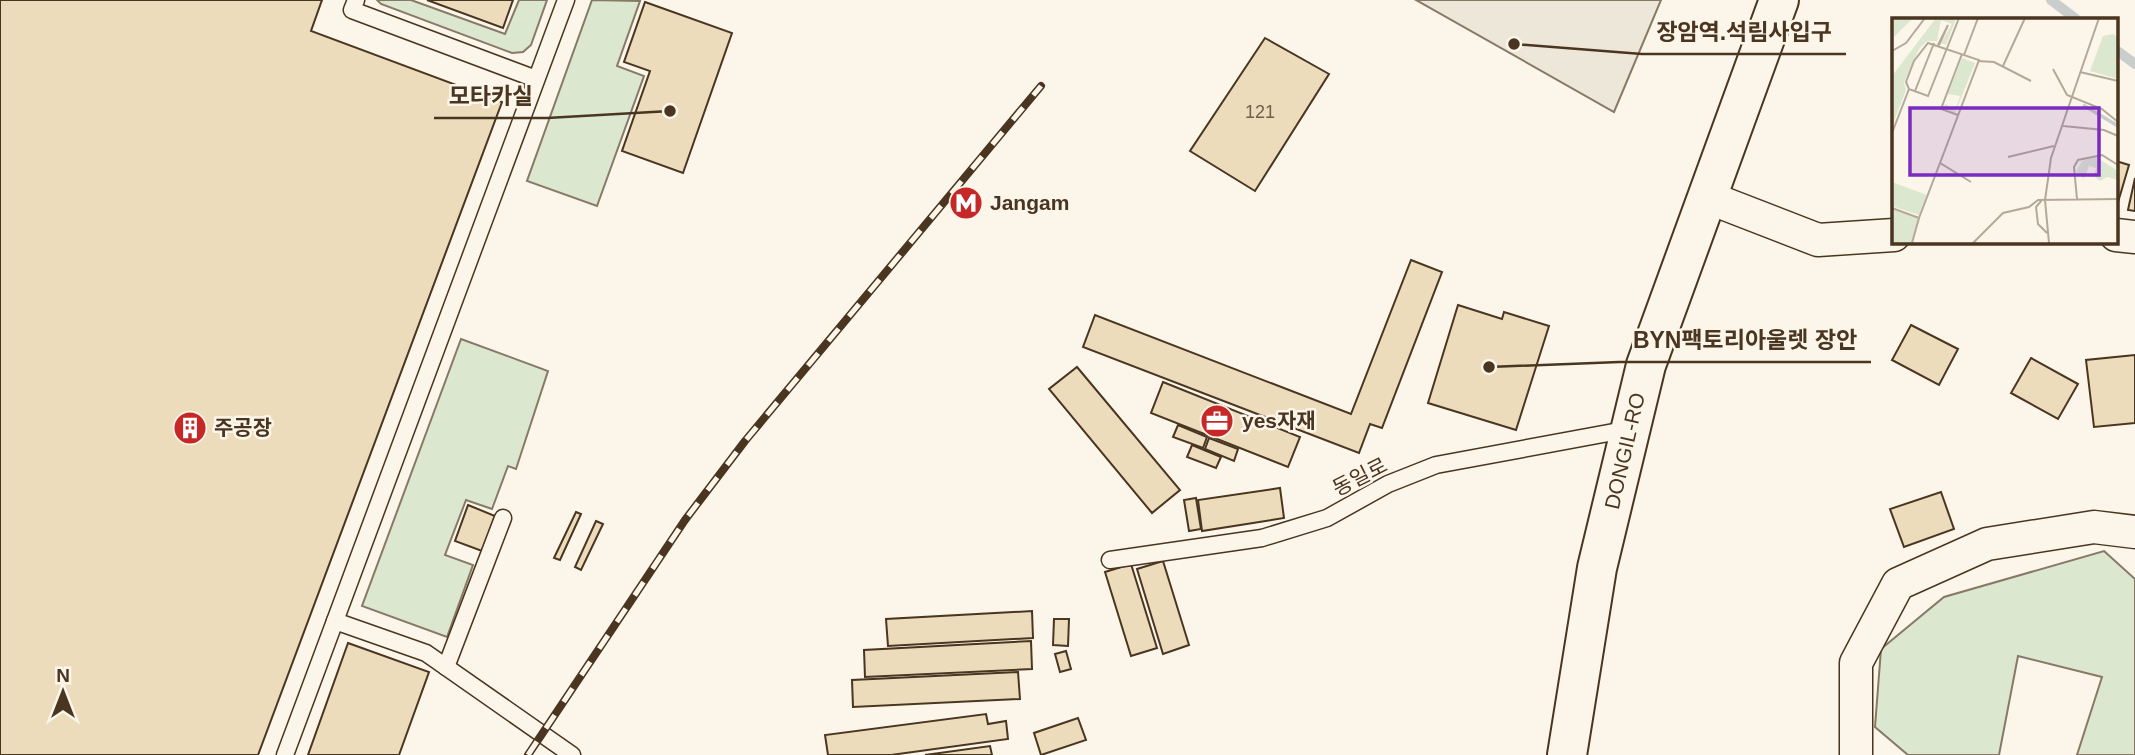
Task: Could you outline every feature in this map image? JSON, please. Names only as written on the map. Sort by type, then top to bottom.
[{"type":"main road","name":"DONGIL-RO","points":[[1567,755],[1597,568],[1646,365],[1779,0]]},
{"type":"street","points":[[1707,197],[1818,240],[1892,234]]},
{"type":"street","points":[[1856,755],[1856,663],[1898,584],[1987,544],[2094,527],[2135,532]]},
{"type":"lane","points":[[356,0],[352,10],[536,79]]},
{"type":"lane","points":[[285,755],[566,0]]},
{"type":"lane","name":"동일로","points":[[1110,560],[1262,538],[1327,518],[1388,484],[1436,465],[1630,429]]},
{"type":"lane","points":[[446,667],[503,518]]},
{"type":"lane","points":[[335,621],[426,653],[572,755]]},
{"type":"green space","points":[[377,0],[411,0],[505,34],[519,0],[547,0],[531,45],[523,52],[512,53],[381,4]]},
{"type":"green space","points":[[592,0],[640,1],[617,66],[644,76],[597,206],[527,181]]},
{"type":"green space","points":[[461,339],[548,371],[516,469],[508,466],[492,509],[466,500],[445,555],[473,565],[447,637],[362,606]]},
{"type":"green space","points":[[2104,551],[2135,579],[2135,755],[2077,755],[2102,677],[2018,656],[1999,755],[1908,755],[1875,727],[1881,649],[1944,597]]},
{"type":"shaded area","points":[[1416,0],[1661,0],[1614,112]]},
{"type":"building","name":"주공장","points":[[0,0],[322,0],[311,31],[502,102],[258,755],[0,755]]},
{"type":"building","points":[[427,0],[513,0],[503,28]]},
{"type":"building","points":[[645,2],[732,33],[683,173],[622,151],[650,71],[624,62]]},
{"type":"building","points":[[1265,38],[1329,74],[1255,191],[1190,151]]},
{"type":"building","points":[[2118,162],[2129,165],[2118,202]]},
{"type":"building","points":[[2135,178],[2135,211],[2128,210]]},
{"type":"building","points":[[1411,260],[1442,272],[1382,428],[1370,424],[1359,453],[1083,347],[1095,315],[1351,414]]},
{"type":"building","points":[[1458,305],[1502,319],[1504,312],[1549,326],[1516,430],[1428,403]]},
{"type":"building","points":[[1911,325],[1958,349],[1939,385],[1892,360]]},
{"type":"building","points":[[2135,355],[2135,423],[2094,427],[2086,360]]},
{"type":"building","points":[[2031,358],[2078,384],[2058,419],[2011,393]]},
{"type":"building","points":[[1077,367],[1180,490],[1152,513],[1049,389]]},
{"type":"building","points":[[1163,382],[1300,437],[1288,467],[1151,413]]},
{"type":"building","points":[[1178,425],[1207,437],[1203,448],[1173,437]]},
{"type":"building","points":[[1209,438],[1238,449],[1234,461],[1205,449]]},
{"type":"building","points":[[1192,445],[1221,457],[1216,468],[1187,457]]},
{"type":"building","points":[[1280,488],[1284,518],[1202,531],[1198,500]]},
{"type":"building","points":[[1941,492],[1954,529],[1904,547],[1890,509]]},
{"type":"building","points":[[1196,498],[1201,529],[1189,531],[1184,500]]},
{"type":"building","points":[[468,505],[495,516],[482,551],[455,541]]},
{"type":"building","points":[[576,512],[581,514],[560,560],[554,558]]},
{"type":"building","points":[[596,521],[603,524],[581,570],[575,567]]},
{"type":"building","points":[[1163,561],[1189,645],[1163,654],[1137,569]]},
{"type":"building","points":[[1131,564],[1157,648],[1131,656],[1105,572]]},
{"type":"building","points":[[1032,611],[1033,638],[888,646],[886,619]]},
{"type":"building","points":[[1054,619],[1069,619],[1068,646],[1053,645]]},
{"type":"building","points":[[1031,641],[1032,669],[865,677],[864,650]]},
{"type":"building","points":[[348,643],[429,672],[399,755],[308,755]]},
{"type":"building","points":[[1066,651],[1071,669],[1060,672],[1055,654]]},
{"type":"building","points":[[1018,672],[1020,699],[853,707],[852,680]]},
{"type":"building","points":[[986,714],[988,724],[1006,721],[1008,739],[891,755],[828,755],[825,735]]},
{"type":"building","points":[[1078,718],[1086,740],[1041,755],[1034,733]]},
{"type":"building","points":[[990,746],[992,755],[925,755]]},
{"type":"waterway","points":[[2051,0],[2075,18]]},
{"type":"waterway","points":[[2118,51],[2135,64]]},
{"type":"railway","points":[[528,755],[685,520],[745,441],[1041,86]]},
{"type":"place","name":"장암역.석림사입구","points":[[1514,44]]},
{"type":"place","name":"모타카실","points":[[670,111]]},
{"type":"place","name":"Jangam","points":[[966,203]]},
{"type":"place","name":"BYN팩토리아울렛 장안","points":[[1489,367]]},
{"type":"place","name":"yes자재","points":[[1217,421]]},
{"type":"place","name":"주공장","points":[[190,428]]}]
